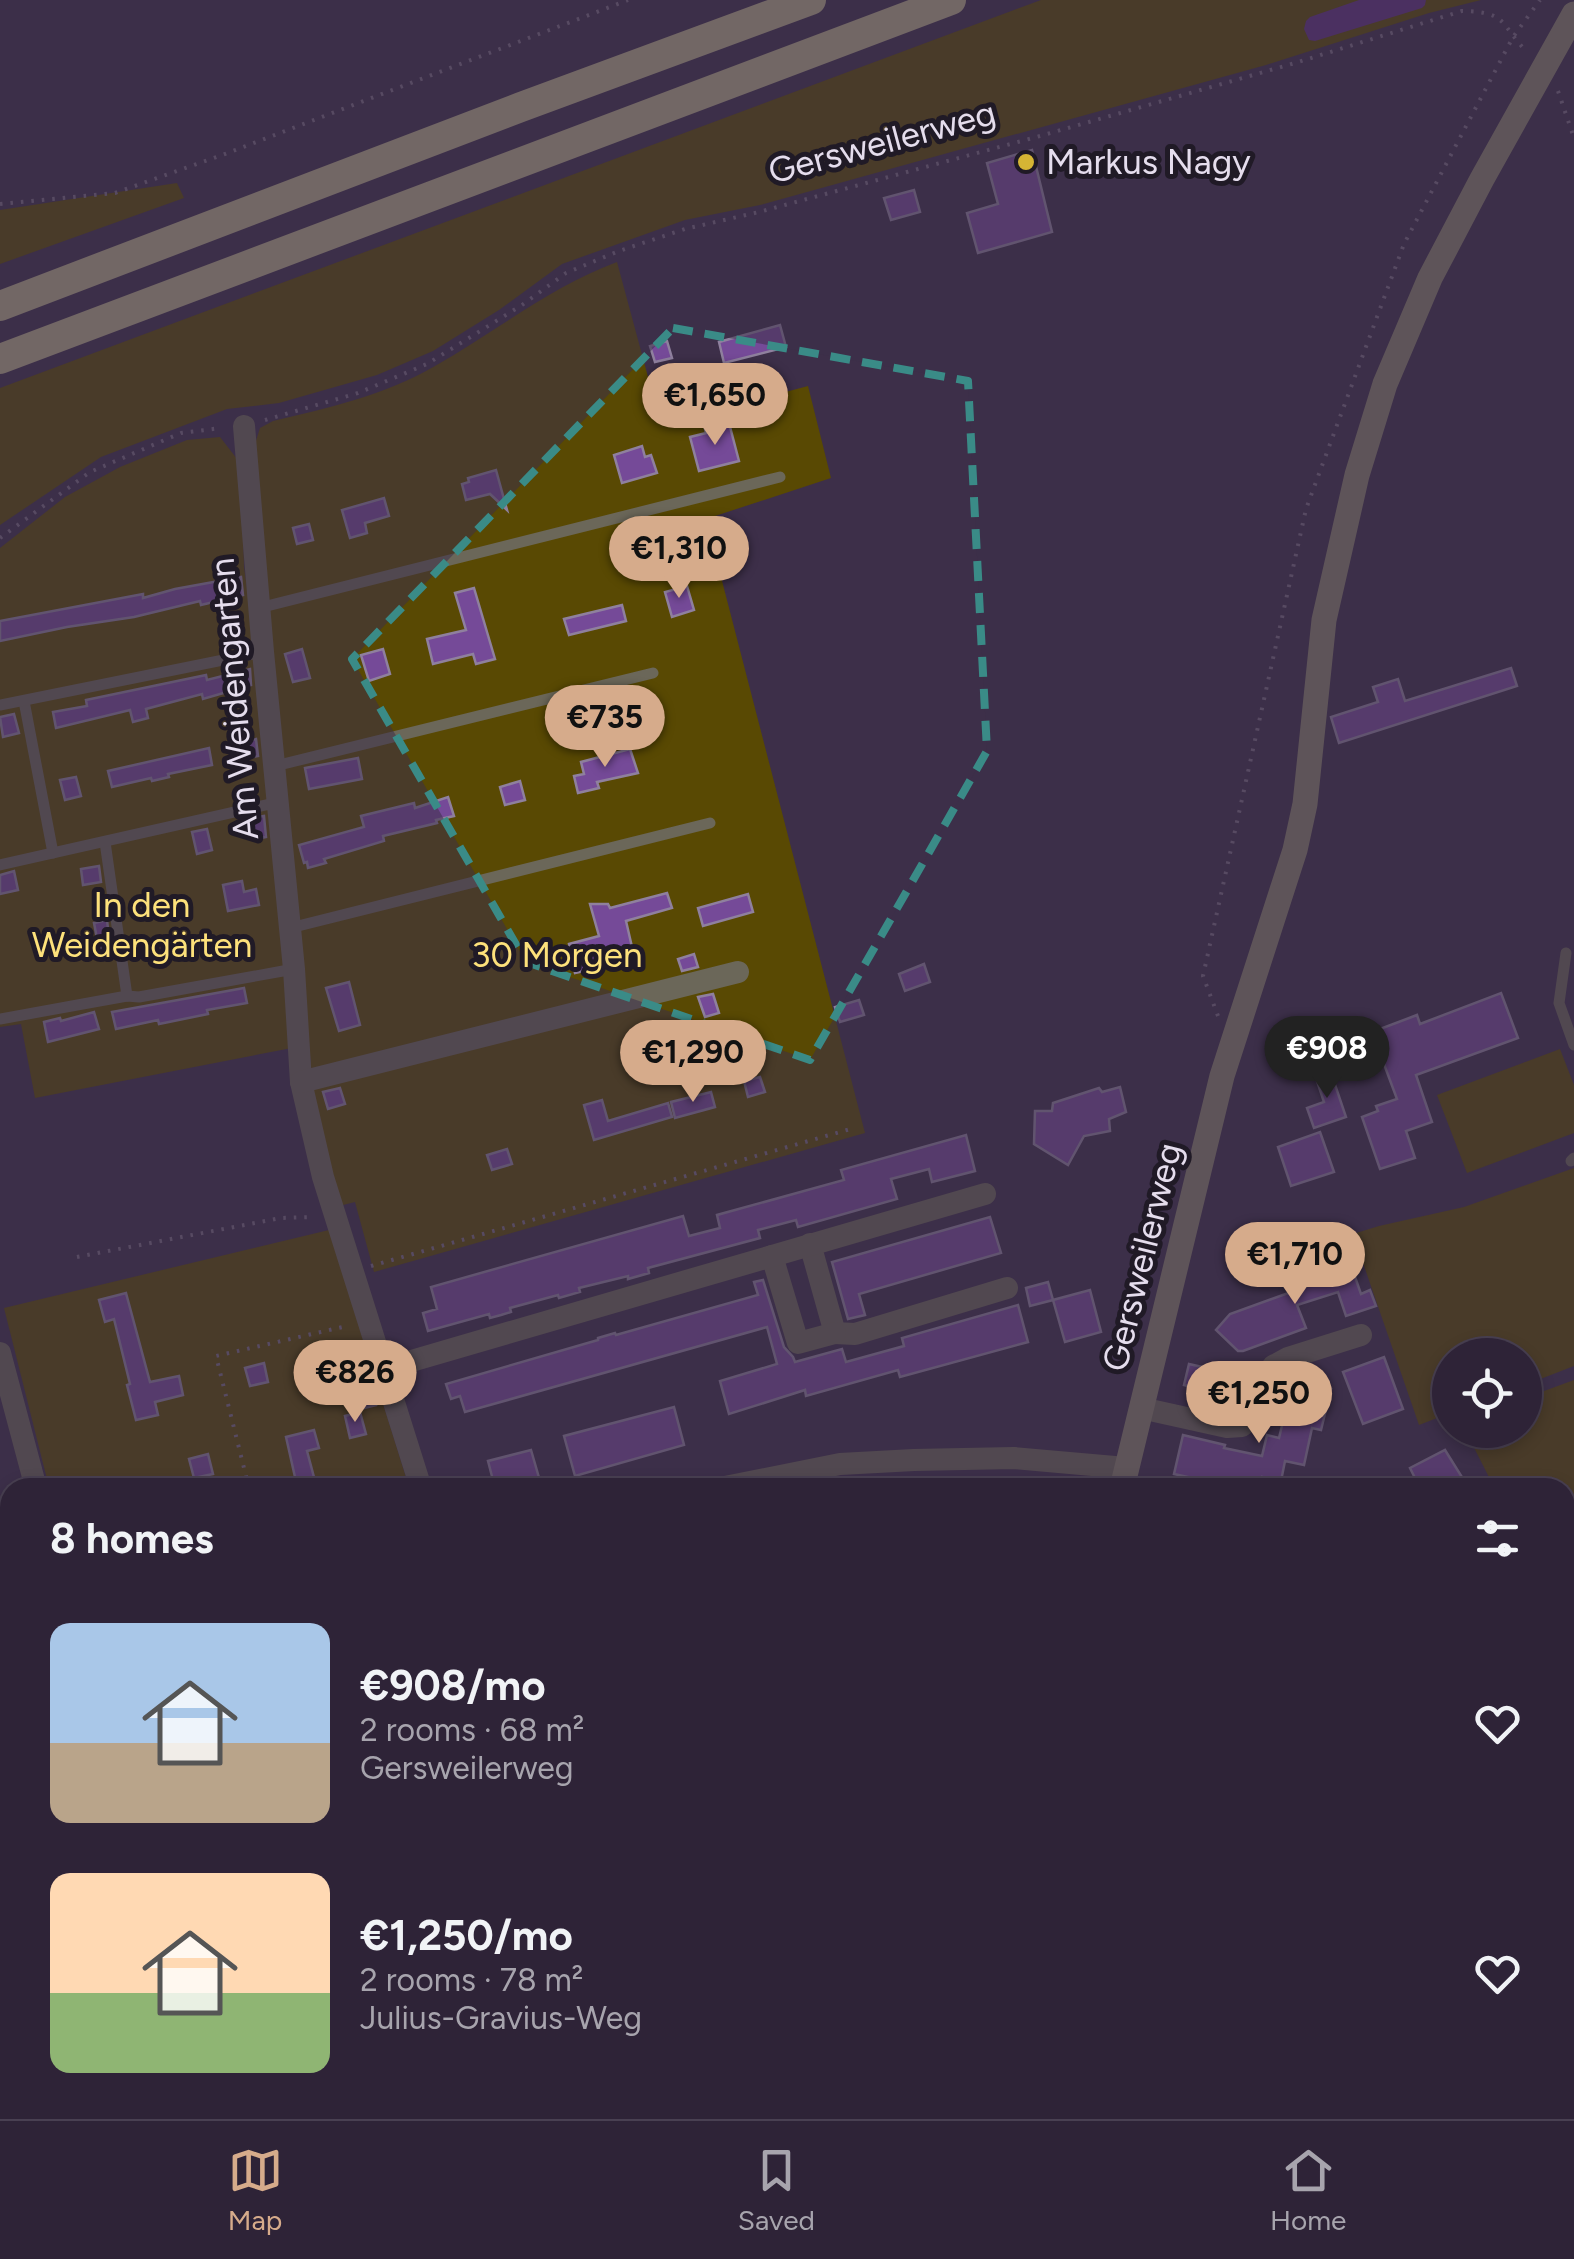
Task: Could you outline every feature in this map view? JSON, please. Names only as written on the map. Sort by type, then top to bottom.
[{"type":"highway","points":[[0,306],[811,0]]},
{"type":"highway","points":[[0,359],[951,0]]},
{"type":"street","name":"Gersweilerweg","points":[[1124,1478],[1218,1088],[1295,850],[1305,804],[1324,620],[1357,475],[1385,384],[1430,278],[1574,14]]},
{"type":"street","name":"Am Weidengarten","points":[[244,426],[294,969],[300,1082],[323,1177],[418,1478]]},
{"type":"street","points":[[300,1082],[738,972]]},
{"type":"street","points":[[384,1368],[985,1194]]},
{"type":"street","points":[[810,1244],[835,1333]]},
{"type":"street","points":[[772,1256],[798,1343],[835,1333],[856,1334],[1007,1288]]},
{"type":"street","points":[[1141,1408],[1227,1427],[1242,1426],[1255,1414],[1274,1366],[1361,1335]]},
{"type":"street","points":[[0,1353],[33,1478]]},
{"type":"street","points":[[784,1478],[840,1464],[1014,1458],[1124,1478]]},
{"type":"lane","points":[[259,608],[780,478]]},
{"type":"lane","points":[[0,706],[263,652]]},
{"type":"lane","points":[[275,766],[654,673]]},
{"type":"lane","points":[[24,701],[53,853]]},
{"type":"lane","points":[[0,865],[279,802]]},
{"type":"lane","points":[[290,928],[710,823]]},
{"type":"lane","points":[[105,842],[127,996]]},
{"type":"lane","points":[[1566,953],[1558,1003],[1574,1046]]},
{"type":"lane","points":[[0,1019],[294,969]]},
{"type":"path","points":[[0,204],[115,193],[628,0]]},
{"type":"path","points":[[1513,37],[1540,0]]},
{"type":"path","name":"Gersweilerweg","points":[[0,538],[90,472],[181,433],[244,426],[358,392],[427,364],[522,305],[566,272],[619,251],[1040,136],[1462,11],[1486,12],[1501,18],[1513,37],[1543,68],[1560,96],[1574,138]]},
{"type":"path","points":[[352,1272],[854,1128]]},
{"type":"path","points":[[77,1257],[280,1218],[335,1216]]},
{"type":"path","points":[[246,1478],[216,1356],[368,1322]]},
{"type":"highlighted area","points":[[673,328],[968,381],[987,751],[810,1060],[526,962],[352,659]]},
{"type":"green space","points":[[1041,0],[1481,0],[1266,65],[760,205],[685,220],[562,264],[433,351],[377,375],[279,403],[227,409],[101,457],[0,525],[0,388]]},
{"type":"green space","points":[[177,183],[184,198],[0,264],[0,210]]},
{"type":"green space","name":"30 Morgen","points":[[617,262],[661,425],[808,386],[831,478],[706,519],[865,1133],[374,1272],[355,1202],[339,1206],[314,1099],[254,447],[260,428],[273,421],[356,400],[416,376],[547,296]]},
{"type":"green space","name":"In den Weidengärten","points":[[220,437],[241,464],[244,567],[297,1047],[35,1098],[21,1024],[0,1027],[0,548],[65,497],[120,467],[187,440]]},
{"type":"green space","points":[[1560,1049],[1574,1085],[1574,1133],[1467,1173],[1437,1095]]},
{"type":"green space","points":[[1574,1168],[1574,1366],[1542,1378],[1542,1338],[1432,1338],[1432,1420],[1419,1425],[1353,1234],[1464,1207]]},
{"type":"green space","points":[[329,1230],[406,1478],[47,1478],[4,1308]]},
{"type":"green space","points":[[1574,1380],[1574,1478],[1489,1478],[1474,1448],[1542,1448],[1542,1392]]},
{"type":"shaded area","points":[[1359,0],[1426,0],[1422,8],[1309,40],[1304,29],[1310,17]]},
{"type":"building","points":[[1032,150],[1052,232],[978,253],[967,213],[998,204],[987,163]]},
{"type":"building","points":[[914,190],[920,212],[891,220],[884,198]]},
{"type":"building","points":[[780,325],[786,347],[724,363],[719,342]]},
{"type":"building","points":[[667,341],[672,358],[655,362],[650,346]]},
{"type":"building","points":[[729,423],[739,461],[699,471],[690,437]]},
{"type":"building","points":[[642,446],[645,457],[651,455],[657,473],[622,483],[614,455]]},
{"type":"building","points":[[496,470],[507,510],[490,494],[466,500],[462,484],[469,482],[468,478]]},
{"type":"building","points":[[384,498],[389,516],[365,523],[367,533],[350,538],[342,510]]},
{"type":"building","points":[[660,523],[665,545],[632,553],[626,530]]},
{"type":"building","points":[[309,524],[313,540],[297,544],[293,528]]},
{"type":"building","points":[[241,577],[243,595],[0,641],[0,621],[143,594],[143,598]]},
{"type":"building","points":[[687,586],[694,610],[672,617],[665,592]]},
{"type":"building","points":[[474,588],[495,659],[476,664],[473,654],[433,664],[427,639],[466,630],[455,593]]},
{"type":"building","points":[[622,605],[626,621],[569,635],[564,619]]},
{"type":"building","points":[[302,649],[310,678],[293,682],[285,654]]},
{"type":"building","points":[[383,649],[390,674],[369,681],[361,655]]},
{"type":"building","points":[[1511,668],[1517,686],[1339,743],[1331,717],[1378,702],[1373,687],[1398,679],[1405,701]]},
{"type":"building","points":[[250,669],[251,685],[146,709],[148,718],[133,722],[130,710],[56,728],[53,712],[87,706],[86,700]]},
{"type":"building","points":[[14,714],[19,733],[3,737],[0,717]]},
{"type":"building","points":[[256,739],[258,756],[247,758],[243,742]]},
{"type":"building","points":[[209,748],[212,765],[112,787],[108,771]]},
{"type":"building","points":[[630,749],[638,773],[597,782],[599,788],[578,793],[574,776],[584,774],[581,762]]},
{"type":"building","points":[[358,758],[362,779],[309,789],[305,768]]},
{"type":"building","points":[[76,777],[81,796],[65,800],[60,780]]},
{"type":"building","points":[[520,781],[525,800],[505,805],[500,787]]},
{"type":"building","points":[[448,797],[454,816],[383,836],[384,841],[324,859],[326,863],[308,868],[304,863],[299,845],[364,827],[361,816],[414,803],[415,808]]},
{"type":"building","points":[[264,816],[266,837],[256,839],[251,818]]},
{"type":"building","points":[[207,829],[212,850],[197,854],[192,832]]},
{"type":"building","points":[[99,866],[101,882],[83,885],[81,869]]},
{"type":"building","points":[[14,871],[18,890],[0,894],[0,875]]},
{"type":"building","points":[[242,881],[244,892],[256,889],[259,905],[228,911],[223,885]]},
{"type":"building","points":[[667,893],[672,908],[626,921],[635,960],[575,973],[569,944],[599,936],[590,904],[608,904],[610,908]]},
{"type":"building","points":[[748,894],[753,912],[703,926],[698,908]]},
{"type":"building","points":[[107,920],[110,946],[99,949],[94,923]]},
{"type":"building","points":[[694,954],[698,967],[682,971],[678,959]]},
{"type":"building","points":[[924,964],[930,982],[905,991],[899,974]]},
{"type":"building","points":[[349,982],[360,1025],[339,1031],[326,988]]},
{"type":"building","points":[[244,988],[247,1003],[159,1024],[158,1020],[116,1029],[112,1012]]},
{"type":"building","points":[[1501,993],[1518,1038],[1416,1075],[1432,1122],[1406,1131],[1415,1158],[1380,1169],[1362,1117],[1378,1111],[1376,1106],[1397,1099],[1372,1032],[1417,1015],[1420,1024]]},
{"type":"building","points":[[713,994],[719,1013],[705,1017],[698,997]]},
{"type":"building","points":[[859,1000],[864,1015],[840,1022],[835,1007]]},
{"type":"building","points":[[94,1012],[99,1029],[48,1042],[44,1022]]},
{"type":"building","points":[[1329,1067],[1346,1117],[1314,1128],[1307,1108],[1324,1102],[1314,1072]]},
{"type":"building","points":[[760,1077],[765,1092],[748,1097],[744,1081]]},
{"type":"building","points":[[1120,1087],[1126,1112],[1109,1119],[1110,1131],[1084,1136],[1068,1165],[1034,1144],[1035,1111],[1052,1111],[1053,1103],[1099,1088],[1102,1092]]},
{"type":"building","points":[[340,1088],[345,1104],[328,1109],[323,1092]]},
{"type":"building","points":[[711,1092],[715,1107],[675,1118],[671,1102]]},
{"type":"building","points":[[602,1100],[608,1121],[668,1103],[672,1117],[594,1140],[584,1105]]},
{"type":"building","points":[[1320,1132],[1334,1172],[1291,1186],[1278,1147]]},
{"type":"building","points":[[966,1135],[975,1171],[932,1182],[929,1169],[891,1179],[897,1199],[798,1227],[796,1220],[758,1230],[760,1238],[648,1268],[649,1273],[579,1288],[580,1292],[510,1308],[511,1312],[501,1315],[490,1318],[489,1314],[428,1331],[423,1313],[437,1309],[431,1287],[683,1216],[689,1236],[720,1228],[717,1215],[844,1180],[841,1170]]},
{"type":"building","points":[[507,1149],[512,1164],[492,1170],[487,1155]]},
{"type":"building","points":[[990,1217],[1001,1253],[859,1294],[865,1315],[848,1319],[832,1262]]},
{"type":"building","points":[[1347,1254],[1361,1294],[1370,1290],[1376,1306],[1346,1316],[1338,1292],[1297,1305],[1306,1328],[1243,1351],[1238,1351],[1216,1330],[1230,1314],[1319,1282],[1313,1265]]},
{"type":"building","points":[[763,1280],[784,1347],[795,1362],[842,1349],[846,1362],[904,1346],[902,1338],[1018,1305],[1028,1342],[900,1377],[898,1370],[806,1396],[805,1390],[729,1414],[720,1381],[777,1364],[767,1327],[465,1412],[460,1396],[451,1399],[446,1384],[758,1295],[754,1282]]},
{"type":"building","points":[[1048,1282],[1053,1300],[1030,1306],[1026,1288]]},
{"type":"building","points":[[1090,1290],[1101,1332],[1065,1342],[1053,1300]]},
{"type":"building","points":[[126,1293],[150,1382],[179,1376],[183,1395],[155,1402],[158,1415],[136,1420],[114,1319],[105,1322],[99,1300]]},
{"type":"building","points":[[1384,1357],[1403,1409],[1363,1424],[1343,1372]]},
{"type":"building","points":[[264,1363],[268,1382],[250,1386],[245,1368]]},
{"type":"building","points":[[1189,1364],[1251,1378],[1244,1399],[1238,1397],[1234,1411],[1192,1404],[1196,1388],[1184,1385]]},
{"type":"building","points":[[369,1380],[376,1405],[352,1411],[345,1386]]},
{"type":"building","points":[[1293,1380],[1331,1389],[1321,1430],[1312,1428],[1304,1465],[1285,1461],[1282,1478],[1192,1478],[1174,1474],[1183,1435],[1262,1456],[1267,1435],[1279,1438]]},
{"type":"building","points":[[674,1407],[684,1445],[575,1476],[564,1436]]},
{"type":"building","points":[[360,1412],[366,1434],[350,1438],[345,1416]]},
{"type":"building","points":[[314,1430],[319,1448],[307,1451],[314,1478],[295,1478],[286,1437]]},
{"type":"building","points":[[531,1450],[539,1478],[492,1478],[488,1461]]},
{"type":"building","points":[[1445,1450],[1462,1478],[1415,1478],[1410,1468]]},
{"type":"building","points":[[208,1454],[213,1474],[194,1478],[189,1459]]},
{"type":"place","name":"Markus Nagy","points":[[1026,162]]}]
